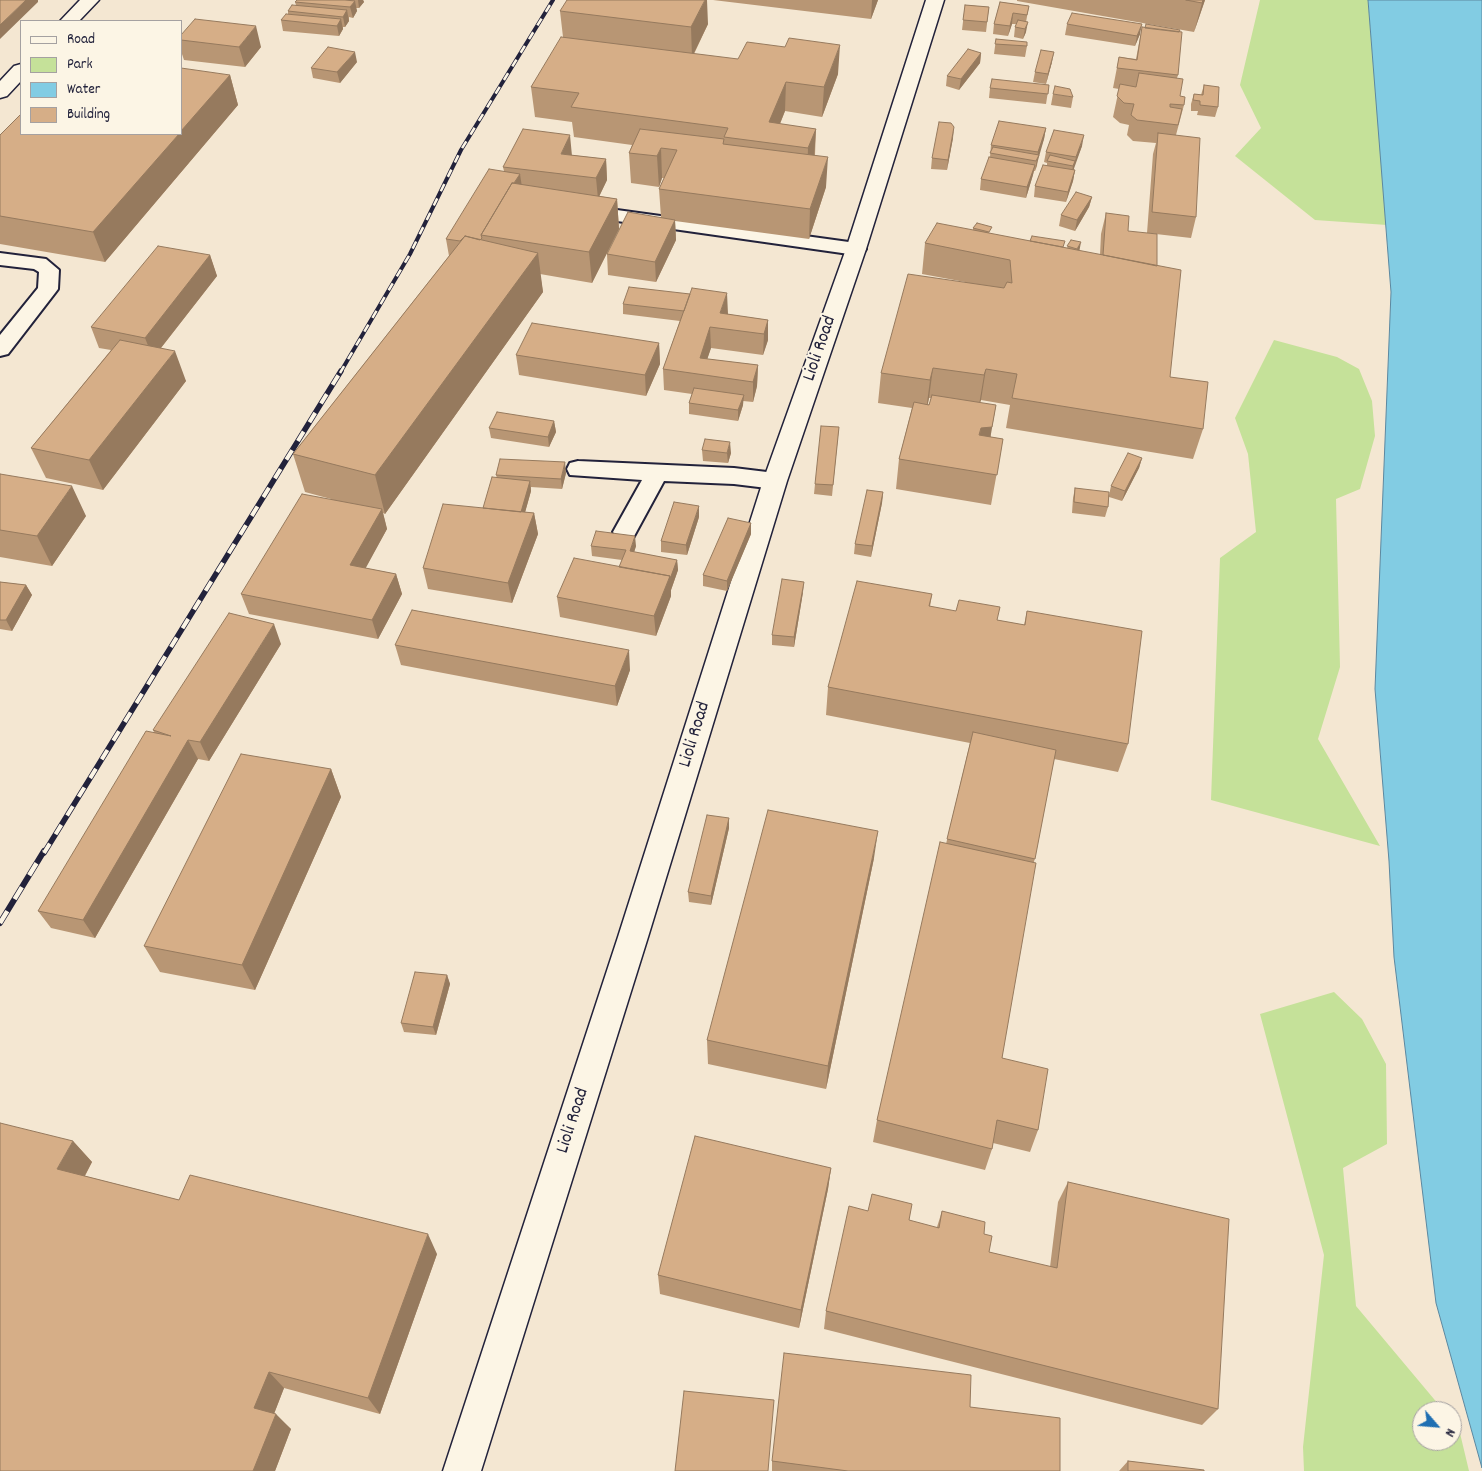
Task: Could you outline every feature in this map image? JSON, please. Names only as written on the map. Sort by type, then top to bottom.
[{"type":"street","points":[[70,20],[90,0]]},
{"type":"street","name":"Lioli Road","points":[[462,1471],[633,937],[775,481],[856,249],[935,0]]},
{"type":"street","points":[[0,92],[20,71]]},
{"type":"lane","points":[[617,216],[856,249]]},
{"type":"lane","points":[[0,259],[39,263],[49,270],[48,288],[24,321],[0,349]]},
{"type":"lane","points":[[578,469],[734,476],[775,481]]},
{"type":"lane","points":[[624,532],[657,473]]},
{"type":"green space","points":[[1260,0],[1368,0],[1387,225],[1315,220],[1235,156],[1261,128],[1240,85]]},
{"type":"green space","points":[[1274,340],[1337,357],[1359,369],[1372,401],[1375,436],[1360,489],[1336,499],[1340,667],[1318,739],[1380,846],[1211,800],[1220,558],[1256,532],[1248,454],[1235,418]]},
{"type":"green space","points":[[1334,992],[1362,1019],[1386,1064],[1387,1144],[1343,1168],[1356,1306],[1436,1401],[1412,1401],[1412,1451],[1462,1451],[1462,1442],[1469,1471],[1304,1471],[1303,1447],[1324,1255],[1260,1014]]},
{"type":"water","points":[[1368,0],[1482,0],[1482,1468],[1436,1303],[1394,957],[1389,861],[1375,689],[1391,292]]},
{"type":"building","points":[[0,0],[26,0],[0,25]]},
{"type":"building","points":[[297,0],[355,1],[350,7],[295,2]]},
{"type":"building","points":[[567,0],[705,0],[691,27],[560,11]]},
{"type":"building","points":[[1186,0],[1203,0],[1202,3]]},
{"type":"building","points":[[1000,2],[1029,6],[1027,15],[1013,13],[1010,26],[994,24]]},
{"type":"building","points":[[292,5],[347,10],[343,17],[288,11]]},
{"type":"building","points":[[965,5],[989,7],[987,22],[963,20]]},
{"type":"building","points":[[1072,13],[1142,24],[1137,36],[1067,24]]},
{"type":"building","points":[[286,14],[341,19],[337,26],[281,20]]},
{"type":"building","points":[[195,19],[256,26],[239,47],[182,40],[182,34]]},
{"type":"building","points":[[1018,20],[1028,22],[1025,29],[1015,27]]},
{"type":"building","points":[[1146,24],[1180,30],[1179,32],[1145,28]]},
{"type":"building","points":[[1142,27],[1182,32],[1178,75],[1117,68],[1119,57],[1137,60]]},
{"type":"building","points":[[561,37],[738,59],[747,42],[785,47],[789,38],[840,45],[824,87],[786,82],[769,122],[816,129],[808,148],[724,137],[728,128],[571,107],[579,93],[531,87]]},
{"type":"building","points":[[996,39],[1027,42],[1027,46],[995,44]]},
{"type":"building","points":[[328,47],[355,52],[337,72],[311,68]]},
{"type":"building","points":[[968,49],[981,53],[961,79],[947,76]]},
{"type":"building","points":[[1041,50],[1054,52],[1048,74],[1035,72]]},
{"type":"building","points":[[182,68],[230,75],[182,130]]},
{"type":"building","points":[[1139,73],[1183,79],[1180,96],[1185,97],[1184,105],[1170,104],[1170,107],[1182,109],[1178,125],[1137,120],[1131,115],[1134,104],[1124,103],[1117,96],[1120,84],[1136,87]]},
{"type":"building","points":[[992,79],[1049,85],[1048,94],[990,88]]},
{"type":"building","points":[[1204,85],[1219,87],[1218,107],[1200,105],[1200,101],[1193,100],[1194,94],[1203,95]]},
{"type":"building","points":[[1055,86],[1070,89],[1073,97],[1053,94]]},
{"type":"building","points":[[20,115],[20,135],[178,135],[93,232],[0,216],[0,135]]},
{"type":"building","points":[[999,121],[1046,128],[1038,152],[991,145]]},
{"type":"building","points":[[939,122],[951,123],[954,127],[948,160],[932,158]]},
{"type":"building","points":[[523,129],[570,135],[561,154],[606,159],[596,178],[503,167]]},
{"type":"building","points":[[640,129],[724,139],[723,144],[828,157],[810,209],[659,189],[677,150],[661,148],[657,156],[629,153]]},
{"type":"building","points":[[1054,130],[1084,135],[1076,157],[1046,152]]},
{"type":"building","points":[[1158,133],[1200,138],[1196,217],[1152,212]]},
{"type":"building","points":[[993,147],[1039,155],[1036,161],[990,153]]},
{"type":"building","points":[[1050,155],[1075,161],[1073,166],[1047,161]]},
{"type":"building","points":[[989,157],[1035,165],[1027,187],[981,179]]},
{"type":"building","points":[[1043,165],[1075,170],[1068,192],[1035,186]]},
{"type":"building","points":[[489,169],[520,174],[512,183],[481,235],[482,238],[480,240],[465,236],[460,241],[446,239]]},
{"type":"building","points":[[512,183],[617,199],[589,252],[481,235]]},
{"type":"building","points":[[1076,192],[1092,197],[1077,220],[1061,215]]},
{"type":"building","points":[[628,212],[675,220],[655,262],[607,254]]},
{"type":"building","points":[[1106,213],[1129,216],[1128,231],[1157,234],[1157,266],[1103,255]]},
{"type":"building","points":[[937,223],[1181,270],[1170,377],[1208,382],[1203,429],[1012,398],[1017,374],[986,369],[984,375],[933,368],[930,380],[881,373],[908,274],[1004,288],[1007,282],[1012,283],[1010,260],[925,243]]},
{"type":"building","points":[[977,223],[992,227],[989,232],[973,228]]},
{"type":"building","points":[[465,236],[538,253],[375,475],[293,454]]},
{"type":"building","points":[[1032,236],[1065,241],[1063,247],[1030,241]]},
{"type":"building","points":[[1071,240],[1081,242],[1077,249],[1067,246]]},
{"type":"building","points":[[158,246],[210,255],[145,338],[91,327]]},
{"type":"building","points":[[629,287],[690,294],[684,311],[623,304]]},
{"type":"building","points":[[692,288],[727,293],[720,313],[768,320],[764,334],[710,327],[700,358],[758,365],[753,382],[663,369]]},
{"type":"building","points":[[532,323],[659,343],[645,375],[516,355]]},
{"type":"building","points":[[120,340],[175,351],[89,460],[31,448]]},
{"type":"building","points":[[694,388],[744,395],[738,410],[689,403]]},
{"type":"building","points":[[932,395],[996,405],[992,427],[981,428],[979,435],[1003,439],[997,475],[899,459],[914,402],[929,405]]},
{"type":"building","points":[[497,412],[554,421],[548,437],[489,428]]},
{"type":"building","points":[[821,426],[839,427],[833,485],[815,484]]},
{"type":"building","points":[[705,439],[730,442],[727,453],[702,450]]},
{"type":"building","points":[[1128,453],[1142,458],[1125,491],[1111,486]]},
{"type":"building","points":[[500,459],[565,462],[561,479],[496,475]]},
{"type":"building","points":[[0,474],[72,486],[37,536],[0,530]]},
{"type":"building","points":[[492,477],[530,481],[521,512],[483,508]]},
{"type":"building","points":[[1075,488],[1109,492],[1108,507],[1074,502]]},
{"type":"building","points":[[867,490],[883,492],[872,546],[855,544]]},
{"type":"building","points":[[302,494],[382,509],[350,565],[396,574],[372,620],[241,594]]},
{"type":"building","points":[[674,502],[699,506],[686,545],[661,541]]},
{"type":"building","points":[[443,504],[534,513],[508,583],[423,568]]},
{"type":"building","points":[[728,518],[751,523],[727,581],[703,575]]},
{"type":"building","points":[[596,531],[635,536],[630,551],[677,560],[670,579],[670,576],[619,567],[626,550],[591,546]]},
{"type":"building","points":[[574,558],[670,576],[654,616],[557,597]]},
{"type":"building","points":[[782,579],[804,582],[794,637],[772,635]]},
{"type":"building","points":[[857,581],[932,594],[929,606],[956,611],[959,600],[1000,607],[997,620],[1025,625],[1027,611],[1142,631],[1128,744],[828,687]]},
{"type":"building","points":[[0,582],[26,585],[6,620],[0,620]]},
{"type":"building","points":[[412,610],[629,650],[615,686],[395,645]]},
{"type":"building","points":[[229,613],[274,624],[200,742],[188,740],[83,920],[38,911],[146,731],[171,736],[153,730]]},
{"type":"building","points":[[973,732],[1056,750],[1035,859],[947,839]]},
{"type":"building","points":[[241,754],[331,769],[242,965],[144,946]]},
{"type":"building","points":[[768,810],[878,831],[828,1066],[707,1040]]},
{"type":"building","points":[[707,815],[729,818],[711,896],[688,892]]},
{"type":"building","points":[[940,842],[1036,863],[1002,1058],[1048,1069],[1038,1130],[997,1120],[992,1149],[877,1120]]},
{"type":"building","points":[[415,972],[447,975],[433,1027],[401,1023]]},
{"type":"building","points":[[0,1123],[73,1141],[57,1169],[179,1200],[190,1175],[428,1234],[368,1398],[269,1372],[254,1408],[276,1414],[253,1471],[0,1471]]},
{"type":"building","points":[[695,1136],[831,1168],[801,1310],[658,1275]]},
{"type":"building","points":[[1068,1182],[1229,1219],[1218,1409],[826,1311],[849,1206],[868,1211],[872,1194],[912,1204],[909,1220],[939,1228],[942,1211],[985,1222],[984,1234],[992,1236],[989,1252],[1057,1268]]},
{"type":"building","points":[[784,1353],[971,1375],[970,1407],[1060,1418],[1060,1471],[848,1471],[772,1461]]},
{"type":"building","points":[[684,1391],[774,1400],[768,1471],[675,1471]]},
{"type":"building","points":[[1128,1461],[1204,1470],[1204,1471],[1128,1471]]},
{"type":"railway","points":[[340,373],[410,254],[461,150],[553,0]]},
{"type":"railway","points":[[44,853],[341,371]]},
{"type":"railway","points":[[0,923],[44,851]]}]
